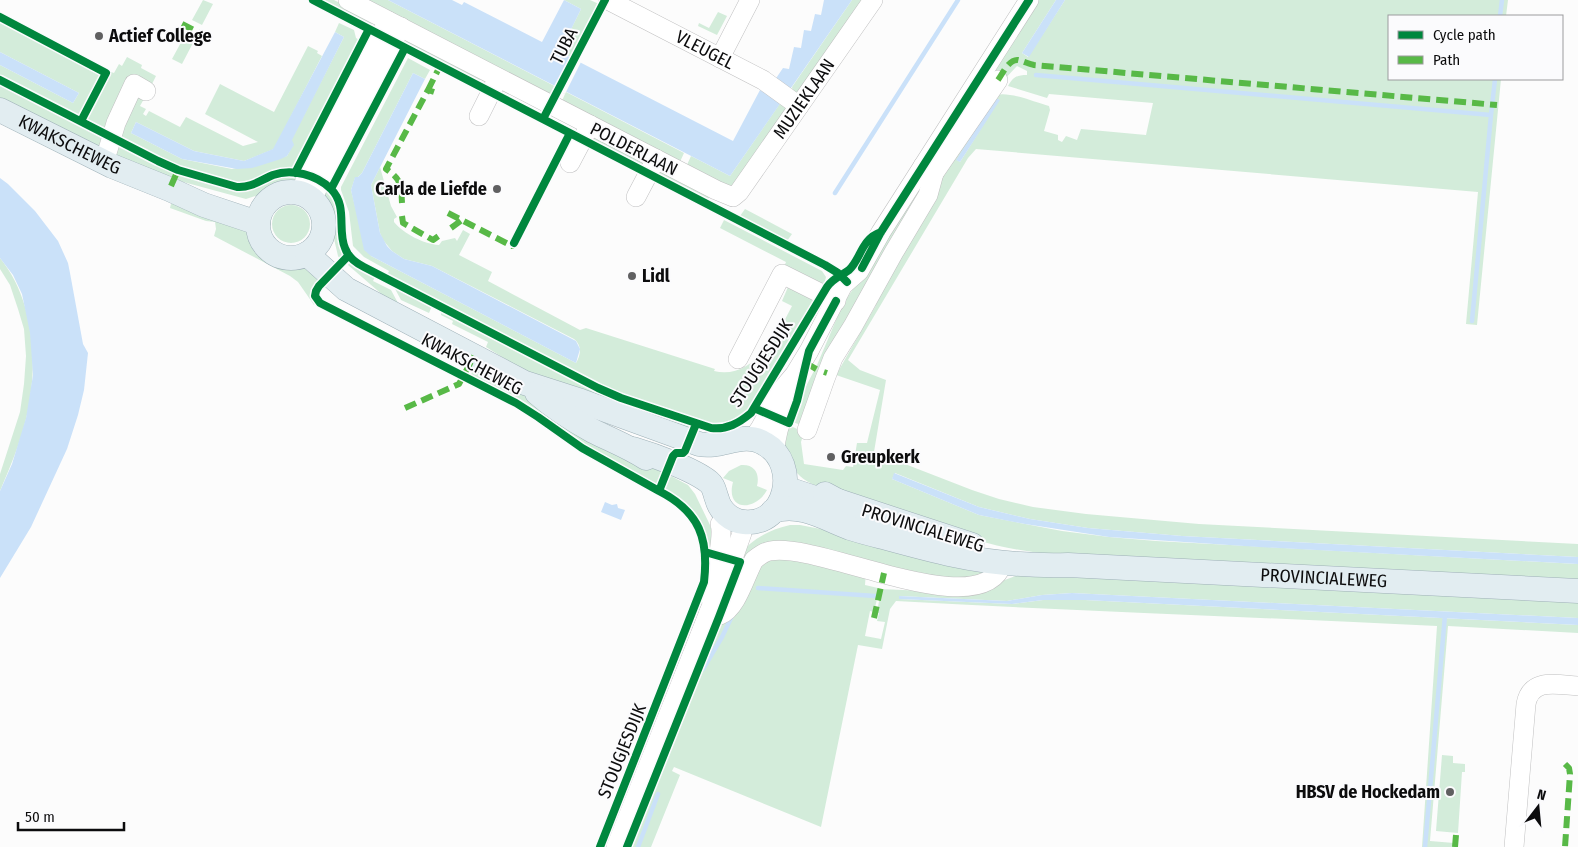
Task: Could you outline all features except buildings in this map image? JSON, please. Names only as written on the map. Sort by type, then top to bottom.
[{"type":"main road","name":"KWAKSCHEWEG","points":[[0,110],[140,178],[260,216]]},
{"type":"main road","points":[[292,192],[305,196],[320,208],[324,220],[324,232],[313,248],[290,258],[273,253],[261,240],[260,216],[270,199],[280,193],[292,192]]},
{"type":"main road","name":"KWAKSCHEWEG","points":[[313,248],[379,305],[398,317],[525,383],[581,401],[699,444],[711,446],[737,439],[749,444]]},
{"type":"main road","name":"KWAKSCHEWEG","points":[[525,383],[561,411],[592,430],[633,449],[650,461],[699,485],[704,485]]},
{"type":"main road","points":[[749,444],[765,458],[773,469],[778,485],[785,481]]},
{"type":"main road","points":[[749,444],[765,444],[775,452],[782,462],[785,481],[781,500],[759,523],[728,529],[720,524],[710,511],[704,485],[713,465],[722,456],[749,444]]},
{"type":"main road","name":"PROVINCIALEWEG","points":[[785,481],[791,481],[819,491],[838,501],[972,545],[1068,565]]},
{"type":"main road","points":[[704,485],[714,488],[718,504],[726,514],[737,521],[759,523]]},
{"type":"main road","name":"PROVINCIALEWEG","points":[[759,523],[791,518],[850,528],[954,555],[1003,563],[1578,591]]},
{"type":"street","name":"POLDERLAAN","points":[[348,0],[716,190],[733,197]]},
{"type":"street","name":"VLEUGEL","points":[[608,0],[769,84],[793,101]]},
{"type":"street","points":[[720,58],[750,0]]},
{"type":"street","name":"MUZIEKLAAN","points":[[733,197],[739,192],[793,101],[873,0]]},
{"type":"street","name":"STOUGJESDIJK","points":[[775,452],[777,433],[796,374],[843,285],[860,271],[877,238],[929,169],[1029,0]]},
{"type":"street","points":[[305,196],[394,24]]},
{"type":"street","points":[[479,116],[498,78]]},
{"type":"street","points":[[807,430],[834,358],[928,195],[929,169],[998,80]]},
{"type":"street","points":[[104,162],[116,123],[134,84],[146,91]]},
{"type":"street","points":[[570,163],[590,125]]},
{"type":"street","points":[[636,197],[656,159]]},
{"type":"street","points":[[738,359],[782,274],[836,301]]},
{"type":"street","name":"STOUGJESDIJK","points":[[749,444],[761,427],[779,392],[796,374]]},
{"type":"street","name":"STOUGJESDIJK","points":[[616,847],[710,610],[759,523]]},
{"type":"street","name":"STOUGJESDIJK","points":[[710,610],[712,584],[722,531],[720,524]]},
{"type":"street","points":[[710,610],[721,614],[729,609],[754,560],[769,551],[780,550],[806,553],[920,582],[959,588],[975,586],[987,581],[998,572],[1003,563]]},
{"type":"street","points":[[1514,847],[1528,696],[1533,689],[1541,685],[1578,686]]},
{"type":"green space","points":[[203,0],[213,4],[202,25],[192,20]]},
{"type":"green space","points":[[321,0],[334,0],[366,16],[374,27]]},
{"type":"green space","points":[[361,0],[388,0],[684,153],[679,164],[561,103],[565,94],[554,88],[549,97]]},
{"type":"green space","points":[[564,0],[590,0],[599,4],[570,57],[560,51],[581,9]]},
{"type":"green space","points":[[852,0],[866,0],[800,93],[793,94],[792,87]]},
{"type":"green space","points":[[1038,0],[1056,0],[1022,53],[1028,57],[1065,0],[1508,0],[1506,15],[1388,15],[1388,80],[1501,80],[1477,325],[1466,324],[1478,192],[976,149],[968,158],[848,360],[860,370],[886,380],[874,452],[999,499],[1033,507],[1086,514],[1199,524],[1578,544],[1578,557],[1182,536],[1088,528],[1030,519],[979,507],[895,473],[892,479],[979,515],[1062,531],[1156,541],[1578,564],[1578,583],[1115,560],[1045,554],[1010,548],[963,536],[875,504],[825,490],[807,481],[795,471],[788,459],[784,439],[786,424],[804,432],[801,442],[804,464],[843,470],[846,466],[853,467],[857,443],[867,443],[880,390],[836,375],[875,307],[878,299],[874,296],[935,192],[940,180],[942,165],[983,106],[996,95],[1008,94],[1049,106],[1050,110],[1044,131],[1058,135],[1058,140],[1062,142],[1066,136],[1077,140],[1081,129],[1146,135],[1153,103],[1049,94],[1047,98],[1008,86],[1016,77],[1027,75],[1027,71],[1017,66],[1002,82],[996,79],[943,155],[940,153]],"holes":[[[996,98],[999,100],[960,162],[957,160]]]},
{"type":"green space","points":[[718,12],[727,16],[717,35],[698,26],[699,23],[709,28]]},
{"type":"green space","points":[[0,21],[102,74],[80,117],[0,76],[0,65],[73,103],[79,93],[0,52]]},
{"type":"green space","points":[[339,23],[354,30],[356,38],[359,40],[292,168],[273,172],[252,182],[234,184],[177,166],[116,135],[134,97],[145,97],[140,106],[146,109],[143,114],[146,116],[149,111],[180,127],[186,117],[243,146],[258,142],[205,114],[220,84],[274,112],[308,46],[318,51],[317,53],[322,56],[274,149],[244,161],[194,151],[136,122],[131,133],[182,159],[232,169],[287,156],[293,145],[291,140],[344,37],[335,32]]},
{"type":"green space","points":[[185,35],[195,39],[182,64],[172,59]]},
{"type":"green space","points":[[411,41],[482,76],[479,82],[402,42]]},
{"type":"green space","points":[[127,57],[142,65],[141,68],[156,76],[150,88],[139,82],[109,132],[86,120],[111,72],[114,73],[119,64],[122,66]]},
{"type":"green space","points":[[408,58],[430,70],[425,79],[413,73],[362,173],[355,178],[351,190],[371,256],[576,363],[578,360],[579,347],[574,339],[432,266],[404,259],[392,251],[380,233],[371,185],[380,167],[391,206],[397,217],[394,219],[394,222],[409,234],[427,243],[439,245],[442,241],[455,238],[457,241],[463,230],[470,234],[459,255],[492,272],[488,281],[580,330],[586,328],[715,369],[714,371],[735,371],[753,362],[763,352],[767,354],[792,306],[782,301],[788,287],[816,297],[746,412],[733,422],[723,425],[710,425],[610,390],[387,275],[389,271],[364,257],[353,246],[349,212],[341,187]]},
{"type":"green space","points":[[0,83],[105,138],[102,150],[0,102]]},
{"type":"green space","points":[[781,102],[790,108],[734,185],[730,186],[686,167],[691,156],[730,176]]},
{"type":"green space","points":[[594,137],[645,160],[644,167],[591,139]]},
{"type":"green space","points":[[114,143],[175,173],[172,179],[113,158]]},
{"type":"green space","points":[[661,169],[710,194],[708,200],[655,173]]},
{"type":"green space","points":[[178,173],[237,190],[258,186],[285,176],[303,177],[246,199],[176,180]]},
{"type":"green space","points":[[923,181],[925,182],[805,426],[792,422],[802,394],[817,365],[842,306]]},
{"type":"green space","points":[[322,187],[330,195],[337,211],[339,236],[344,253],[340,259],[338,256]]},
{"type":"green space","points":[[177,203],[235,220],[254,239],[261,250],[272,259],[316,271],[323,276],[312,289],[312,300],[315,304],[298,282],[290,276],[214,236],[215,222],[206,221],[170,208],[171,204]]},
{"type":"green space","points":[[291,205],[298,206],[304,211],[309,217],[309,231],[304,237],[298,242],[291,243],[284,242],[278,237],[273,231],[272,224],[273,217],[278,211],[284,206]]},
{"type":"green space","points":[[745,209],[792,234],[787,241],[740,216]]},
{"type":"green space","points":[[724,220],[822,271],[826,277],[824,285],[784,267],[786,262],[720,228]]},
{"type":"green space","points":[[0,258],[12,275],[21,294],[27,314],[33,356],[30,399],[26,419],[18,446],[0,491],[0,474],[20,412],[26,356],[24,329],[10,285],[0,269]]},
{"type":"green space","points":[[350,262],[375,277],[373,281],[391,290],[398,303],[385,297],[348,265]]},
{"type":"green space","points":[[394,287],[432,306],[429,313],[401,300]]},
{"type":"green space","points":[[441,311],[605,395],[688,425],[690,430],[536,378],[486,347],[488,342],[452,324],[453,321],[441,315]]},
{"type":"green space","points":[[477,370],[501,379],[621,453],[663,472],[658,485],[587,447],[523,403],[471,375],[472,372]]},
{"type":"green space","points":[[741,465],[753,468],[758,478],[757,486],[767,490],[756,502],[749,505],[737,503],[733,499],[733,482],[723,478],[729,471]]},
{"type":"green space","points":[[669,475],[688,485],[695,494],[710,525],[713,536],[711,552],[704,530],[693,512],[683,502],[666,491],[665,486]]},
{"type":"green space","points":[[790,525],[831,531],[985,572],[965,582],[782,544],[747,562],[737,558],[760,537]]},
{"type":"green space","points":[[769,555],[866,572],[865,585],[878,588],[879,590],[874,612],[870,611],[865,636],[881,639],[885,622],[877,621],[879,613],[877,613],[881,589],[946,592],[981,589],[1018,575],[1080,573],[1578,599],[1578,618],[1072,593],[1042,595],[1007,601],[899,596],[899,599],[1012,604],[1043,600],[1085,600],[1578,625],[1578,633],[1448,626],[1430,841],[1454,843],[1454,847],[1422,847],[1437,626],[896,601],[890,609],[882,649],[858,645],[821,827],[674,767],[672,771],[680,775],[651,847],[629,847],[711,642],[719,626],[728,616]]},
{"type":"green space","name":"HBSV de Hockedam","points":[[1442,755],[1453,756],[1453,763],[1465,764],[1465,772],[1462,772],[1458,833],[1436,831]]},
{"type":"water","points":[[388,0],[452,0],[462,5],[464,2],[542,42],[564,0],[581,9],[560,52],[733,141],[760,90],[766,93],[783,68],[789,69],[794,47],[801,48],[804,30],[811,31],[815,14],[821,15],[824,0],[852,0],[730,176]]},
{"type":"water","points":[[1056,0],[1065,0],[1029,57],[1022,53]]},
{"type":"water","points":[[335,32],[344,37],[292,140],[294,145],[287,156],[281,159],[252,168],[237,169],[182,159],[131,133],[136,122],[194,151],[244,161],[273,149]]},
{"type":"water","points":[[0,52],[79,93],[73,103],[0,65]]},
{"type":"water","points":[[413,73],[425,79],[371,185],[380,233],[387,246],[404,259],[432,266],[576,341],[580,349],[576,363],[371,256],[364,250],[351,190],[355,177],[362,173]]},
{"type":"water","points":[[996,98],[1000,100],[960,162],[956,160]]},
{"type":"water","points":[[0,178],[35,211],[58,241],[68,263],[83,344],[88,353],[84,390],[67,449],[31,527],[0,578],[0,491],[12,464],[26,418],[33,375],[30,333],[22,294],[13,275],[0,258]]},
{"type":"water","points":[[894,473],[979,507],[1030,519],[1088,528],[1182,536],[1578,557],[1578,564],[1109,537],[979,515],[892,479]]},
{"type":"water","points":[[605,502],[612,505],[617,504],[618,508],[625,510],[621,520],[601,512]]},
{"type":"water","points":[[1072,593],[1578,618],[1578,625],[1085,600],[1043,600],[1012,604],[899,599],[899,596],[1007,601],[1042,595]]},
{"type":"pier","points":[[571,55],[582,60],[565,94],[554,88]]},
{"type":"waterway","points":[[835,193],[958,0]]},
{"type":"waterway","points":[[1500,15],[1502,0]]},
{"type":"waterway","points":[[1036,75],[1491,115],[1495,80]]},
{"type":"waterway","points":[[1472,321],[1491,115]]},
{"type":"waterway","points":[[758,588],[875,596]]},
{"type":"waterway","points":[[1425,847],[1445,615]]},
{"type":"waterway","points":[[703,669],[732,616]]},
{"type":"waterway","points":[[638,847],[658,794]]},
{"type":"marked path","points":[[182,24],[207,37]]},
{"type":"marked path","points":[[998,80],[1009,64],[1018,60],[1034,65],[1497,105]]},
{"type":"marked path","points":[[428,90],[440,66]]},
{"type":"marked path","points":[[402,203],[400,183],[386,169],[428,90],[434,92]]},
{"type":"marked path","points":[[171,186],[178,170]]},
{"type":"marked path","points":[[448,213],[512,246],[514,243]]},
{"type":"marked path","points":[[402,216],[403,223],[433,240],[440,235]]},
{"type":"marked path","points":[[451,228],[462,220]]},
{"type":"marked path","points":[[405,408],[459,384],[474,356]]},
{"type":"marked path","points":[[806,363],[818,370]]},
{"type":"marked path","points":[[874,618],[884,573]]},
{"type":"marked path","points":[[1565,764],[1569,768],[1570,774],[1565,847]]},
{"type":"marked path","points":[[1455,847],[1456,835]]},
{"type":"cycle path","points":[[313,0],[825,265],[838,273],[847,282]]},
{"type":"cycle path","name":"TUBA","points":[[543,119],[605,0]]},
{"type":"cycle path","points":[[862,268],[881,232],[1029,0]]},
{"type":"cycle path","points":[[0,17],[106,73],[81,121]]},
{"type":"cycle path","points":[[295,173],[369,29]]},
{"type":"cycle path","points":[[331,189],[405,48]]},
{"type":"cycle path","points":[[0,80],[178,170],[237,187],[251,185],[273,175],[288,172],[304,174],[319,180],[331,189],[336,196],[341,210],[342,234],[345,248],[350,257],[358,264],[598,388],[621,398],[711,428],[733,425],[751,413],[829,284],[849,270],[869,239],[881,232]]},
{"type":"cycle path","points":[[514,243],[570,133]]},
{"type":"cycle path","points":[[349,255],[319,286],[315,296],[320,303],[516,403],[582,448],[659,491]]},
{"type":"cycle path","points":[[754,408],[789,423],[797,401],[809,351],[836,301]]},
{"type":"cycle path","points":[[600,847],[704,582],[705,553],[699,528],[684,508],[659,491],[673,456],[676,453],[683,453],[685,451],[696,424]]},
{"type":"cycle path","points":[[627,847],[740,562],[705,552]]},
{"type":"place","name":"Actief College","points":[[99,36]]},
{"type":"place","name":"Carla de Liefde","points":[[497,189]]},
{"type":"place","name":"Lidl","points":[[632,276]]},
{"type":"place","name":"Greupkerk","points":[[831,457]]},
{"type":"place","name":"HBSV de Hockedam","points":[[1450,792]]}]
